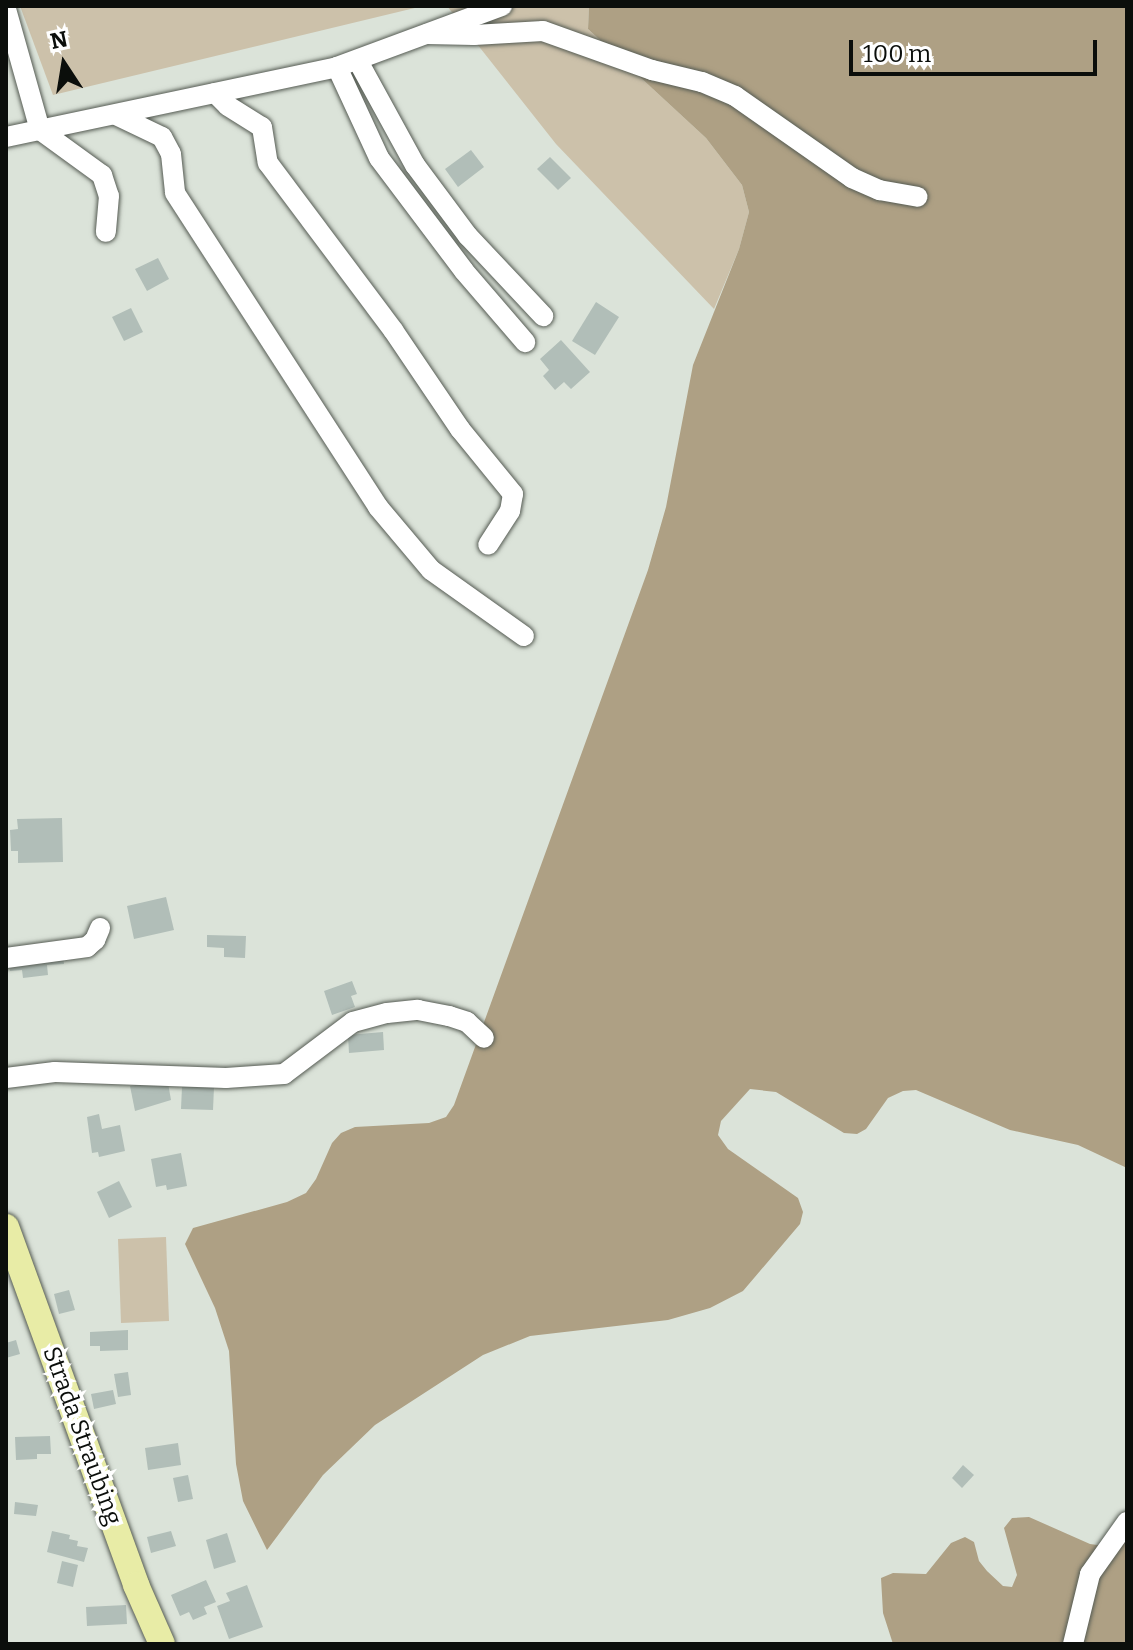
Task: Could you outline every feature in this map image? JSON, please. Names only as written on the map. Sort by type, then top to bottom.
[{"type":"main road","name":"Strada Straubing","points":[[6,1227],[12,1263],[136,1585],[162,1644]]},
{"type":"street","points":[[6,137],[337,67],[502,6]]},
{"type":"street","points":[[6,9],[40,130],[102,175],[109,196],[106,232]]},
{"type":"street","points":[[427,34],[543,31],[652,70],[702,82],[735,96],[852,178],[879,190],[917,197]]},
{"type":"street","points":[[358,61],[415,165],[468,236],[543,316]]},
{"type":"street","points":[[337,67],[379,158],[464,271],[525,342]]},
{"type":"street","points":[[215,93],[228,106],[262,127],[268,163],[393,330],[460,429],[513,494],[510,511],[488,545]]},
{"type":"street","points":[[116,115],[162,137],[171,154],[175,193],[378,507],[431,570],[524,636]]},
{"type":"street","points":[[6,958],[87,947],[95,940],[100,928]]},
{"type":"street","points":[[6,1078],[55,1072],[284,1074],[330,1036],[353,1022],[403,1012],[449,1016],[467,1022],[484,1038]]},
{"type":"street","points":[[1073,1644],[1090,1574],[1127,1522]]},
{"type":"shaded area","points":[[20,6],[423,6],[53,95]]},
{"type":"shaded area","points":[[447,6],[589,6],[588,29],[706,138],[742,185],[749,212],[739,249],[714,309],[556,144]]},
{"type":"shaded area","points":[[589,6],[1127,6],[1127,1168],[1078,1145],[1010,1130],[916,1090],[903,1091],[888,1098],[866,1129],[857,1134],[844,1133],[776,1092],[750,1089],[721,1121],[718,1135],[728,1149],[798,1198],[803,1212],[800,1224],[743,1291],[710,1308],[668,1320],[530,1336],[483,1355],[375,1425],[323,1475],[267,1550],[243,1501],[236,1464],[229,1351],[215,1308],[185,1244],[193,1228],[287,1202],[306,1193],[316,1179],[332,1143],[341,1133],[355,1127],[429,1123],[446,1117],[454,1105],[648,570],[666,507],[693,365],[739,249],[749,212],[742,185],[706,138],[588,29]]},
{"type":"shaded area","points":[[166,1237],[169,1321],[121,1323],[118,1239]]},
{"type":"shaded area","points":[[1029,1517],[1090,1544],[1104,1546],[1127,1540],[1127,1644],[893,1644],[883,1613],[881,1578],[893,1573],[926,1574],[951,1543],[965,1537],[974,1542],[979,1561],[987,1571],[1003,1586],[1012,1587],[1017,1575],[1004,1528],[1012,1518]]},
{"type":"building","points":[[471,150],[484,167],[458,187],[445,169]]},
{"type":"building","points":[[550,157],[571,178],[558,190],[537,169]]},
{"type":"building","points":[[158,258],[169,279],[147,291],[135,269]]},
{"type":"building","points":[[596,302],[619,317],[595,355],[572,341]]},
{"type":"building","points":[[131,308],[143,332],[124,341],[112,317]]},
{"type":"building","points":[[561,340],[590,372],[571,389],[564,382],[555,390],[543,376],[549,370],[540,359]]},
{"type":"building","points":[[62,818],[63,862],[18,863],[18,851],[11,851],[10,830],[18,829],[17,819]]},
{"type":"building","points":[[166,897],[174,930],[134,939],[127,906]]},
{"type":"building","points":[[207,935],[246,936],[245,958],[224,957],[224,948],[207,947]]},
{"type":"building","points":[[63,954],[64,964],[47,965],[48,975],[23,978],[22,970],[10,971],[9,960]]},
{"type":"building","points":[[352,981],[357,994],[351,996],[355,1007],[332,1015],[324,991]]},
{"type":"building","points":[[383,1032],[384,1050],[349,1053],[348,1035]]},
{"type":"building","points":[[157,1081],[168,1083],[171,1100],[135,1111],[130,1086]]},
{"type":"building","points":[[182,1087],[214,1087],[213,1110],[181,1109]]},
{"type":"building","points":[[99,1114],[102,1129],[120,1125],[125,1151],[99,1157],[98,1152],[92,1153],[87,1117]]},
{"type":"building","points":[[181,1153],[187,1186],[167,1190],[166,1185],[156,1187],[151,1159]]},
{"type":"building","points":[[119,1181],[132,1207],[109,1218],[97,1192]]},
{"type":"building","points":[[69,1290],[75,1310],[59,1314],[54,1294]]},
{"type":"building","points":[[128,1330],[128,1350],[100,1351],[100,1346],[90,1346],[90,1332]]},
{"type":"building","points":[[16,1340],[20,1354],[6,1358],[6,1343]]},
{"type":"building","points":[[128,1372],[131,1395],[118,1397],[114,1374]]},
{"type":"building","points":[[113,1390],[116,1404],[94,1409],[91,1394]]},
{"type":"building","points":[[50,1436],[51,1454],[37,1454],[37,1459],[16,1460],[15,1437]]},
{"type":"building","points":[[178,1443],[181,1465],[148,1470],[145,1448]]},
{"type":"building","points":[[963,1465],[974,1475],[962,1488],[952,1478]]},
{"type":"building","points":[[188,1475],[193,1499],[178,1502],[173,1478]]},
{"type":"building","points":[[15,1502],[38,1505],[36,1516],[14,1514]]},
{"type":"building","points":[[52,1531],[70,1535],[69,1539],[78,1541],[77,1546],[88,1548],[84,1562],[47,1552]]},
{"type":"building","points":[[171,1531],[176,1546],[151,1553],[147,1537]]},
{"type":"building","points":[[227,1533],[236,1562],[214,1569],[206,1540]]},
{"type":"building","points":[[62,1561],[78,1565],[73,1587],[57,1583]]},
{"type":"building","points":[[206,1580],[216,1602],[204,1607],[207,1614],[193,1620],[189,1612],[180,1616],[171,1595]]},
{"type":"building","points":[[247,1585],[263,1627],[229,1639],[217,1606],[230,1601],[226,1593]]},
{"type":"building","points":[[126,1605],[127,1624],[87,1626],[86,1607]]}]
